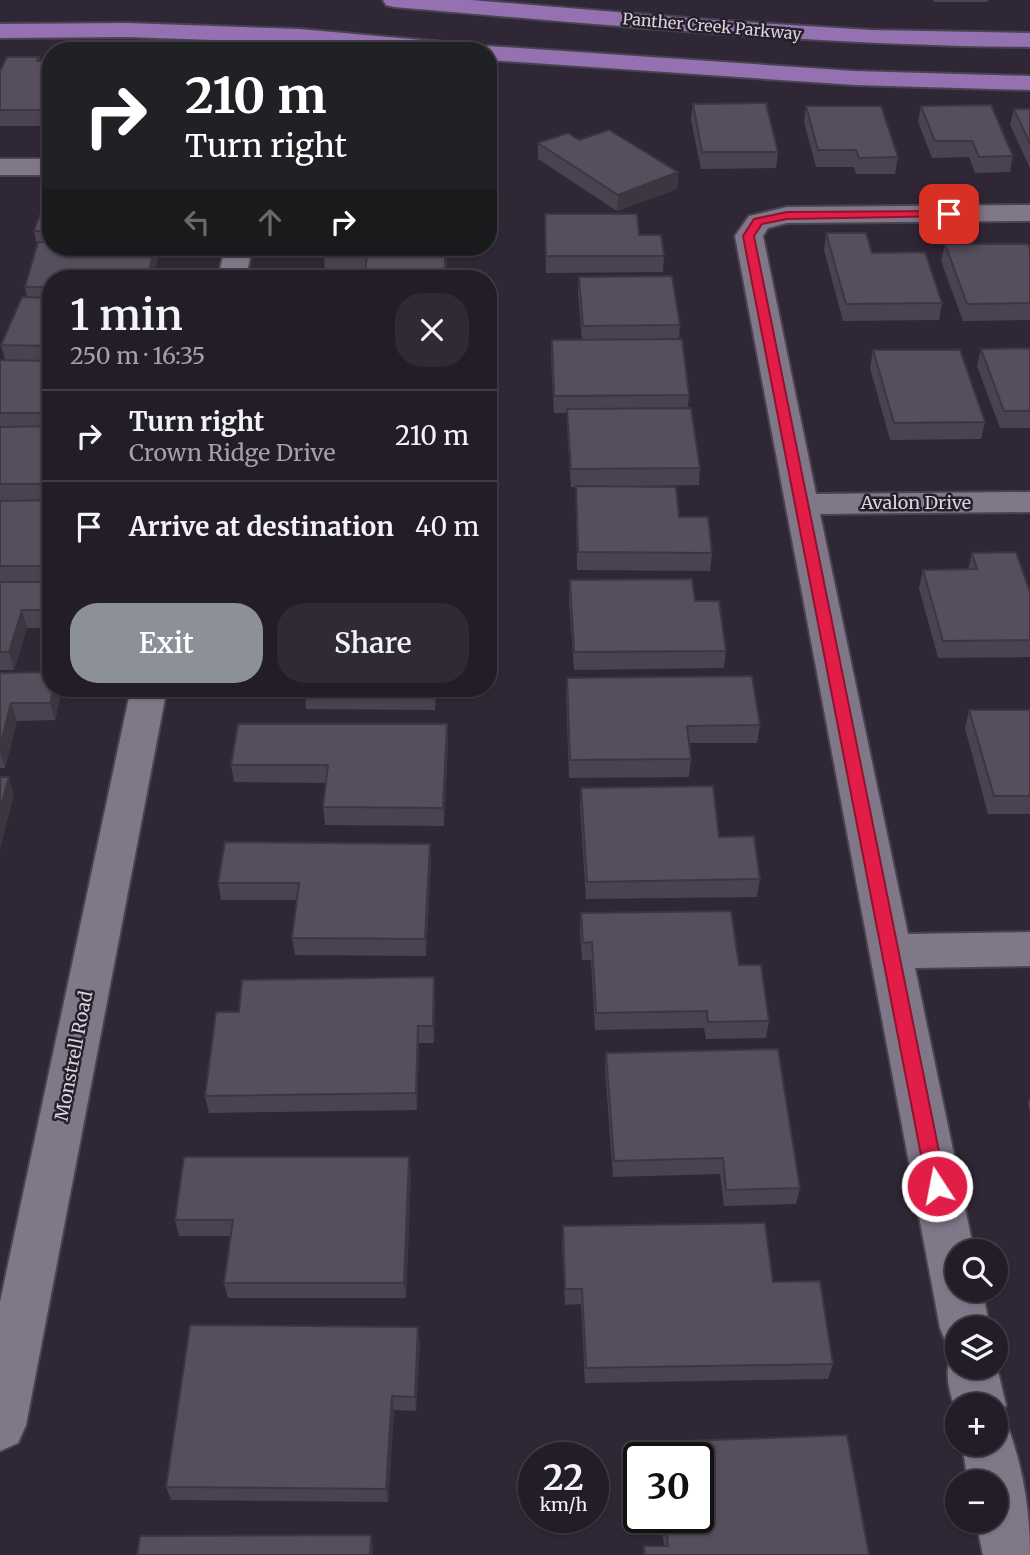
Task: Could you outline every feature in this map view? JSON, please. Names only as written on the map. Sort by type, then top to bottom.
[{"type":"main road","name":"Panther Creek Parkway","points":[[394,0],[740,31],[860,37],[1030,40]]},
{"type":"main road","points":[[0,31],[127,30],[299,36],[366,42]]},
{"type":"main road","points":[[497,54],[855,78],[1030,83]]},
{"type":"street","points":[[0,167],[42,167]]},
{"type":"street","points":[[963,1316],[749,236],[754,225],[765,219],[787,215],[1030,214]]},
{"type":"street","name":"Avalon Drive","points":[[802,504],[1030,502]]},
{"type":"street","name":"Monstrell Road","points":[[0,1425],[147,697]]},
{"type":"street","points":[[890,951],[1030,949]]},
{"type":"street","points":[[1006,1533],[1010,1555]]},
{"type":"building","points":[[7,57],[39,57],[37,61],[42,61],[42,110],[0,110],[0,71]]},
{"type":"building","points":[[766,103],[778,152],[702,152],[693,104]]},
{"type":"building","points":[[991,105],[1013,156],[979,157],[972,141],[935,141],[921,106]]},
{"type":"building","points":[[806,106],[881,106],[898,157],[859,158],[856,150],[818,150]]},
{"type":"building","points":[[1014,109],[1030,109],[1030,144]]},
{"type":"building","points":[[609,130],[678,172],[618,195],[538,143],[568,133],[579,140]]},
{"type":"building","points":[[42,209],[42,231],[34,231]]},
{"type":"building","points":[[545,214],[637,214],[639,235],[661,235],[664,256],[546,256]]},
{"type":"building","points":[[826,233],[866,233],[872,253],[925,252],[942,303],[846,304]]},
{"type":"building","points":[[38,242],[42,242],[42,256],[152,256],[150,270],[42,270],[42,287],[25,287]]},
{"type":"building","points":[[945,244],[1028,244],[1030,303],[967,304]]},
{"type":"building","points":[[445,256],[445,270],[365,270],[367,257],[324,257]]},
{"type":"building","points":[[672,276],[680,325],[583,326],[579,277]]},
{"type":"building","points":[[22,297],[42,298],[42,346],[1,345]]},
{"type":"building","points":[[682,339],[689,395],[554,396],[552,340]]},
{"type":"building","points":[[1030,348],[1030,411],[1004,411],[981,349]]},
{"type":"building","points":[[873,350],[960,350],[985,422],[894,423]]},
{"type":"building","points":[[0,360],[42,361],[42,413],[0,413]]},
{"type":"building","points":[[691,408],[700,468],[571,469],[567,409]]},
{"type":"building","points":[[42,426],[42,484],[0,484],[0,427]]},
{"type":"building","points":[[576,486],[676,487],[679,517],[708,517],[712,553],[578,552]]},
{"type":"building","points":[[42,500],[42,566],[0,566],[0,501]]},
{"type":"building","points":[[1016,552],[1030,592],[1030,640],[943,641],[923,570],[977,569],[972,553]]},
{"type":"building","points":[[692,579],[695,601],[719,601],[726,651],[574,652],[570,580]]},
{"type":"building","points":[[0,582],[42,582],[42,610],[22,610],[9,652],[0,652]]},
{"type":"building","points":[[42,672],[42,697],[52,697],[50,703],[11,703],[0,746],[0,673]]},
{"type":"building","points":[[752,676],[760,725],[687,726],[691,759],[570,760],[567,678]]},
{"type":"building","points":[[969,710],[1030,710],[1030,796],[994,796]]},
{"type":"building","points":[[238,724],[447,724],[443,808],[323,807],[328,765],[231,765]]},
{"type":"building","points":[[0,777],[9,777],[0,809]]},
{"type":"building","points":[[713,786],[719,837],[754,836],[760,879],[587,882],[581,788]]},
{"type":"building","points":[[225,842],[430,844],[425,939],[292,938],[299,883],[218,883]]},
{"type":"building","points":[[731,911],[739,965],[761,965],[769,1021],[708,1022],[707,1011],[596,1013],[592,942],[583,943],[581,913]]},
{"type":"building","points":[[434,977],[433,1026],[418,1026],[416,1093],[205,1096],[216,1012],[239,1012],[242,980]]},
{"type":"building","points":[[778,1049],[800,1188],[726,1190],[723,1158],[614,1161],[606,1053]]},
{"type":"building","points":[[184,1157],[409,1157],[404,1283],[224,1283],[233,1220],[175,1220]]},
{"type":"building","points":[[765,1223],[773,1282],[820,1281],[833,1364],[586,1368],[582,1289],[565,1289],[563,1226]]},
{"type":"building","points":[[190,1325],[418,1327],[415,1397],[392,1396],[386,1489],[166,1487]]},
{"type":"building","points":[[847,1435],[869,1555],[645,1555],[644,1546],[668,1546],[667,1533],[714,1533],[714,1442],[657,1442]]},
{"type":"building","points":[[371,1535],[370,1555],[137,1555],[140,1536]]},
{"type":"route","points":[[937,1186],[749,236],[758,222],[787,215],[949,214]]}]
